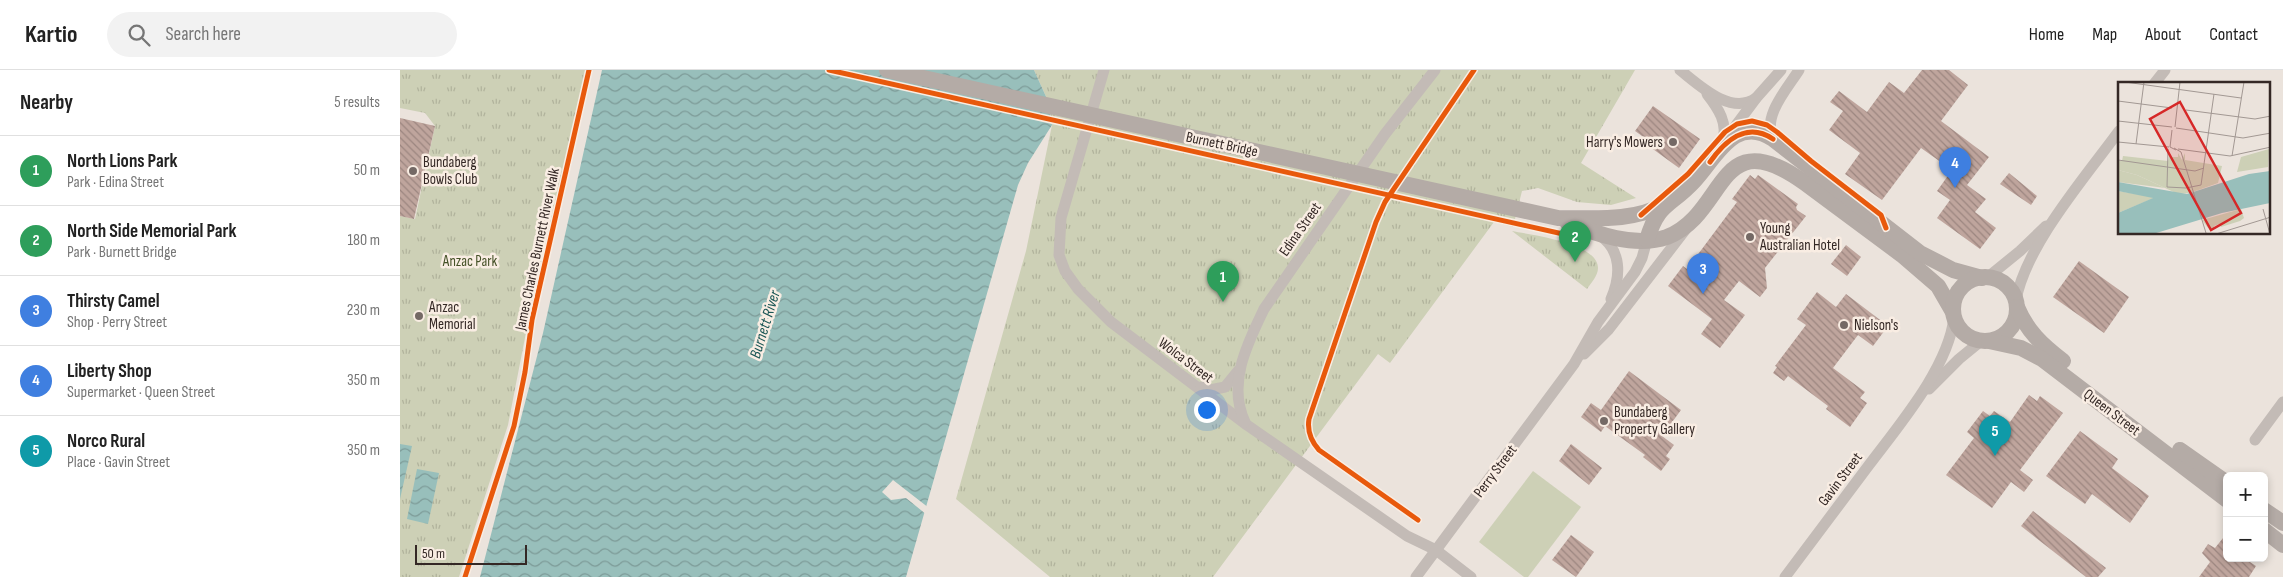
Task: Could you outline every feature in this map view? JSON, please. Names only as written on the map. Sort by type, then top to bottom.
[{"type":"main road","name":"Burnett Bridge","points":[[887,70],[1558,218],[1596,233],[1631,240],[1647,240],[1668,236],[1691,222]]},
{"type":"main road","points":[[1746,132],[1761,133],[1773,139],[1920,253],[1953,270],[2006,284],[2016,303],[2013,325],[2007,333],[1985,341],[1964,334],[1938,286],[1902,255],[1788,171],[1771,163],[1754,161],[1739,165],[1726,175],[1728,164],[1724,158],[1718,157],[1716,153],[1731,138],[1746,132]]},
{"type":"main road","name":"Perry Street","points":[[1647,240],[1653,222],[1666,204],[1687,189],[1716,153]]},
{"type":"main road","name":"Perry Street","points":[[1691,222],[1726,175]]},
{"type":"main road","name":"Burnett Bridge","points":[[1558,218],[1618,219],[1641,215],[1666,204]]},
{"type":"main road","points":[[1954,315],[1957,293],[1964,285],[1985,278]]},
{"type":"main road","name":"Queen Street","points":[[2016,303],[2024,324],[2049,351],[2223,480]]},
{"type":"main road","name":"Queen Street","points":[[1985,341],[2021,348],[2042,359],[2223,497]]},
{"type":"main road","points":[[2268,513],[2283,523]]},
{"type":"main road","points":[[2268,533],[2283,544]]},
{"type":"street","name":"Wolca Street","points":[[1104,70],[1061,218],[1059,255],[1065,271],[1093,306],[1111,322],[1189,381],[1407,536],[1436,550],[1471,577]]},
{"type":"street","name":"Edina Street","points":[[1247,424],[1240,411],[1238,380],[1242,362],[1260,318],[1279,284],[1385,134],[1435,70]]},
{"type":"street","points":[[1680,70],[1718,98],[1733,104],[1746,104],[1757,97]]},
{"type":"street","name":"Perry Street","points":[[1716,153],[1757,97],[1781,70]]},
{"type":"street","points":[[1773,139],[1769,132],[1771,118],[1799,70]]},
{"type":"street","points":[[2156,82],[2165,70]]},
{"type":"street","points":[[1699,85],[1714,104],[1724,122],[1724,135],[1716,153]]},
{"type":"street","points":[[2016,303],[2023,272],[2059,212],[2118,132]]},
{"type":"street","points":[[1985,278],[2020,251],[2059,212]]},
{"type":"street","name":"Perry Street","points":[[1574,364],[1609,329],[1691,222]]},
{"type":"street","points":[[1596,233],[1608,243],[1618,268],[1616,287],[1598,322]]},
{"type":"street","name":"Perry Street","points":[[1416,577],[1574,364],[1598,322],[1635,272],[1642,258],[1647,240]]},
{"type":"street","name":"Gavin Street","points":[[1919,399],[1946,349],[1952,332],[1954,315]]},
{"type":"street","name":"Gavin Street","points":[[1785,577],[1919,399],[1959,359],[1985,341]]},
{"type":"street","points":[[1189,381],[1210,390],[1225,387],[1237,375],[1242,362]]},
{"type":"street","points":[[2255,440],[2283,402]]},
{"type":"green space","name":"Anzac Park","points":[[400,70],[586,70],[529,317],[508,425],[459,577],[400,577],[400,216],[415,219],[435,126],[425,113],[400,108]]},
{"type":"green space","points":[[1034,70],[1635,70],[1581,163],[1636,198],[1611,205],[1577,202],[1538,188],[1522,191],[1513,227],[1494,222],[1390,363],[1378,354],[1213,577],[1050,577],[956,499],[1026,251],[1052,125],[1048,101]]},
{"type":"green space","points":[[1512,231],[1548,238],[1576,246],[1587,252],[1595,259],[1598,268],[1596,277],[1587,289]]},
{"type":"green space","points":[[1533,471],[1581,507],[1528,577],[1524,577],[1479,542]]},
{"type":"water","name":"Burnett River","points":[[602,70],[1034,70],[1048,101],[1052,125],[1028,163],[1018,185],[906,577],[480,577],[543,333]]},
{"type":"water","points":[[400,444],[412,446],[400,499]]},
{"type":"water","points":[[417,469],[439,473],[428,524],[407,519]]},
{"type":"pier","points":[[893,480],[929,508],[927,515],[906,498],[891,500],[882,492]]},
{"type":"building","points":[[1922,70],[1949,70],[1968,85],[1941,121],[1989,157],[1967,185],[1986,199],[1975,212],[1996,228],[1980,249],[1937,218],[1950,200],[1937,191],[1952,170],[1921,148],[1882,200],[1845,174],[1860,153],[1829,130],[1843,111],[1830,102],[1839,91],[1867,112],[1889,82],[1904,93]]},
{"type":"building","name":"Harry's Mowers","points":[[1653,106],[1700,139],[1679,168],[1646,144],[1649,141],[1635,131]]},
{"type":"building","name":"Bundaberg Bowls Club","points":[[400,118],[435,126],[414,219],[400,216]]},
{"type":"building","points":[[2009,173],[2037,196],[2031,205],[2000,184]]},
{"type":"building","name":"Young Australian Hotel","points":[[1750,175],[1755,179],[1758,175],[1798,204],[1797,210],[1806,216],[1765,268],[1767,288],[1760,297],[1739,281],[1724,300],[1745,315],[1720,348],[1701,334],[1712,319],[1668,286],[1683,266],[1687,269],[1737,202],[1732,199]]},
{"type":"building","points":[[1846,245],[1861,257],[1847,276],[1831,264]]},
{"type":"building","points":[[2079,261],[2129,297],[2104,333],[2053,297]]},
{"type":"building","points":[[1817,292],[1836,307],[1846,294],[1888,326],[1873,346],[1858,335],[1833,368],[1865,392],[1860,398],[1867,403],[1850,427],[1826,409],[1828,406],[1788,376],[1784,381],[1773,373],[1777,367],[1775,366],[1806,325],[1797,319]]},
{"type":"building","points":[[1629,371],[1681,410],[1662,436],[1674,445],[1666,456],[1670,459],[1661,471],[1643,457],[1645,455],[1605,426],[1601,432],[1581,417],[1591,403],[1601,410]]},
{"type":"building","points":[[2029,395],[2037,401],[2040,396],[2063,413],[2020,470],[2033,480],[2024,492],[2011,482],[1992,508],[1946,475],[1974,438],[1967,432],[1983,411],[1990,416],[1994,411],[2010,422]]},
{"type":"building","points":[[2080,431],[2118,459],[2112,468],[2149,496],[2130,523],[2092,494],[2085,504],[2046,476]]},
{"type":"building","points":[[1571,444],[1602,468],[1589,485],[1559,461]]},
{"type":"building","points":[[2033,511],[2106,568],[2098,577],[2086,577],[2021,526]]},
{"type":"building","points":[[1571,535],[1594,552],[1576,577],[1552,560]]},
{"type":"building","points":[[2223,538],[2223,562],[2250,562],[2256,566],[2249,577],[2199,577],[2210,562],[2202,553],[2208,544],[2215,548]]},
{"type":"cycle path","name":"James Charles Burnett River Walk","points":[[465,577],[514,426],[525,372],[532,320],[589,70]]},
{"type":"cycle path","points":[[829,70],[1572,236]]},
{"type":"cycle path","points":[[1418,520],[1319,450],[1310,436],[1309,419],[1376,222],[1385,202],[1474,70]]},
{"type":"cycle path","points":[[1641,215],[1688,174],[1725,132],[1737,124],[1752,121],[1767,125],[1777,132],[1881,215],[1886,228]]},
{"type":"cycle path","points":[[1710,162],[1729,141],[1745,133],[1754,132],[1773,139]]},
{"type":"place","name":"Harry's Mowers","points":[[1673,142]]},
{"type":"place","name":"Bundaberg Bowls Club","points":[[413,171]]},
{"type":"place","name":"Liberty Shop","points":[[1955,188]]},
{"type":"place","name":"Young Australian Hotel","points":[[1750,237]]},
{"type":"place","name":"North Side Memorial Park","points":[[1575,262]]},
{"type":"place","name":"Thirsty Camel","points":[[1703,294]]},
{"type":"place","name":"North Lions Park","points":[[1223,302]]},
{"type":"place","name":"Anzac Memorial","points":[[419,316]]},
{"type":"place","name":"Nielson's","points":[[1844,325]]},
{"type":"place","name":"Bundaberg Property Gallery","points":[[1604,421]]},
{"type":"place","name":"Norco Rural","points":[[1995,456]]}]
